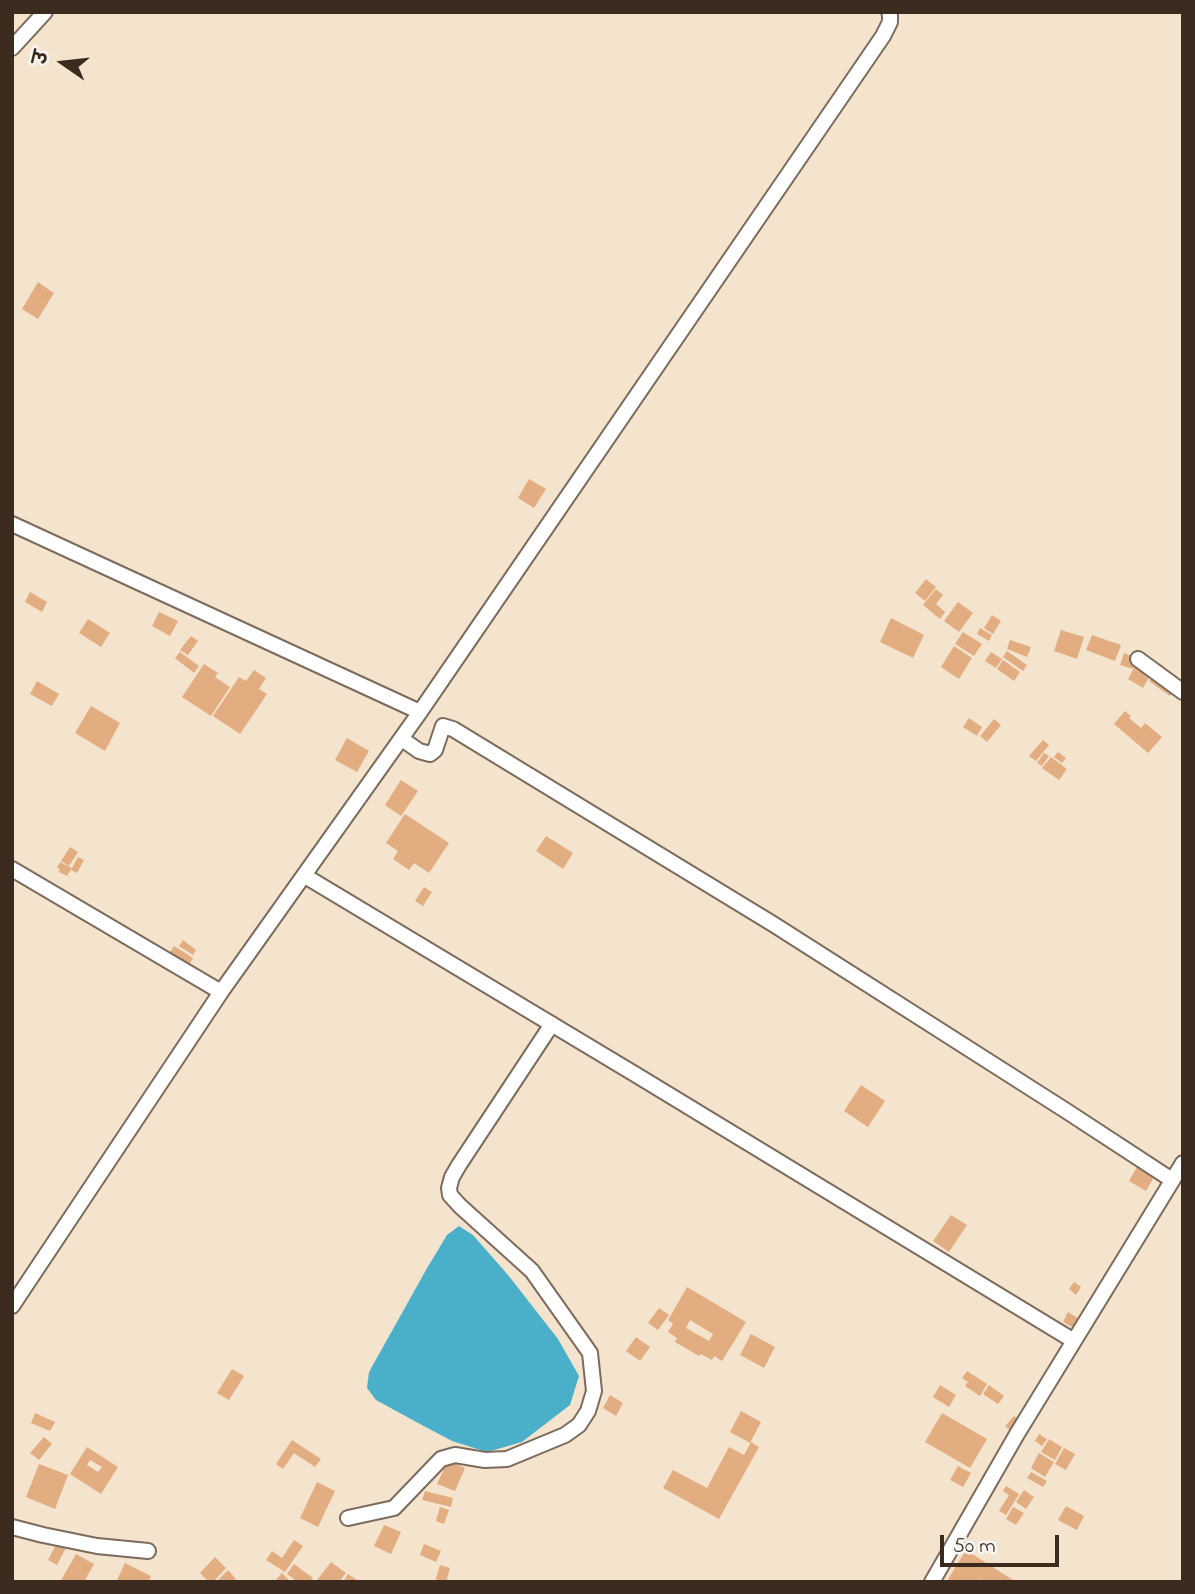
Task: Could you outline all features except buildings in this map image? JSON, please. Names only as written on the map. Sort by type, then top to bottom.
[{"type":"street","points":[[12,48],[45,12]]},
{"type":"street","points":[[12,1306],[221,992],[402,739],[883,36],[890,22],[889,12]]},
{"type":"street","points":[[12,524],[420,712]]},
{"type":"street","points":[[1138,659],[1183,692]]},
{"type":"street","points":[[402,739],[419,751],[430,754],[435,750],[443,726],[453,729],[773,924],[1172,1180]]},
{"type":"street","points":[[12,869],[221,992]]},
{"type":"street","points":[[305,876],[1074,1341]]},
{"type":"street","points":[[348,1518],[394,1508],[442,1459],[455,1455],[485,1460],[507,1459],[565,1435],[579,1425],[588,1411],[594,1391],[590,1353],[532,1271],[460,1206],[450,1195],[449,1188],[459,1165],[552,1024]]},
{"type":"street","points":[[932,1582],[1017,1434],[1183,1163]]},
{"type":"street","points":[[12,1527],[97,1546],[148,1550]]},
{"type":"water","points":[[459,1226],[473,1235],[508,1275],[558,1339],[579,1376],[570,1405],[522,1442],[487,1452],[452,1441],[420,1424],[376,1400],[367,1388],[369,1372],[426,1270],[447,1235]]}]
